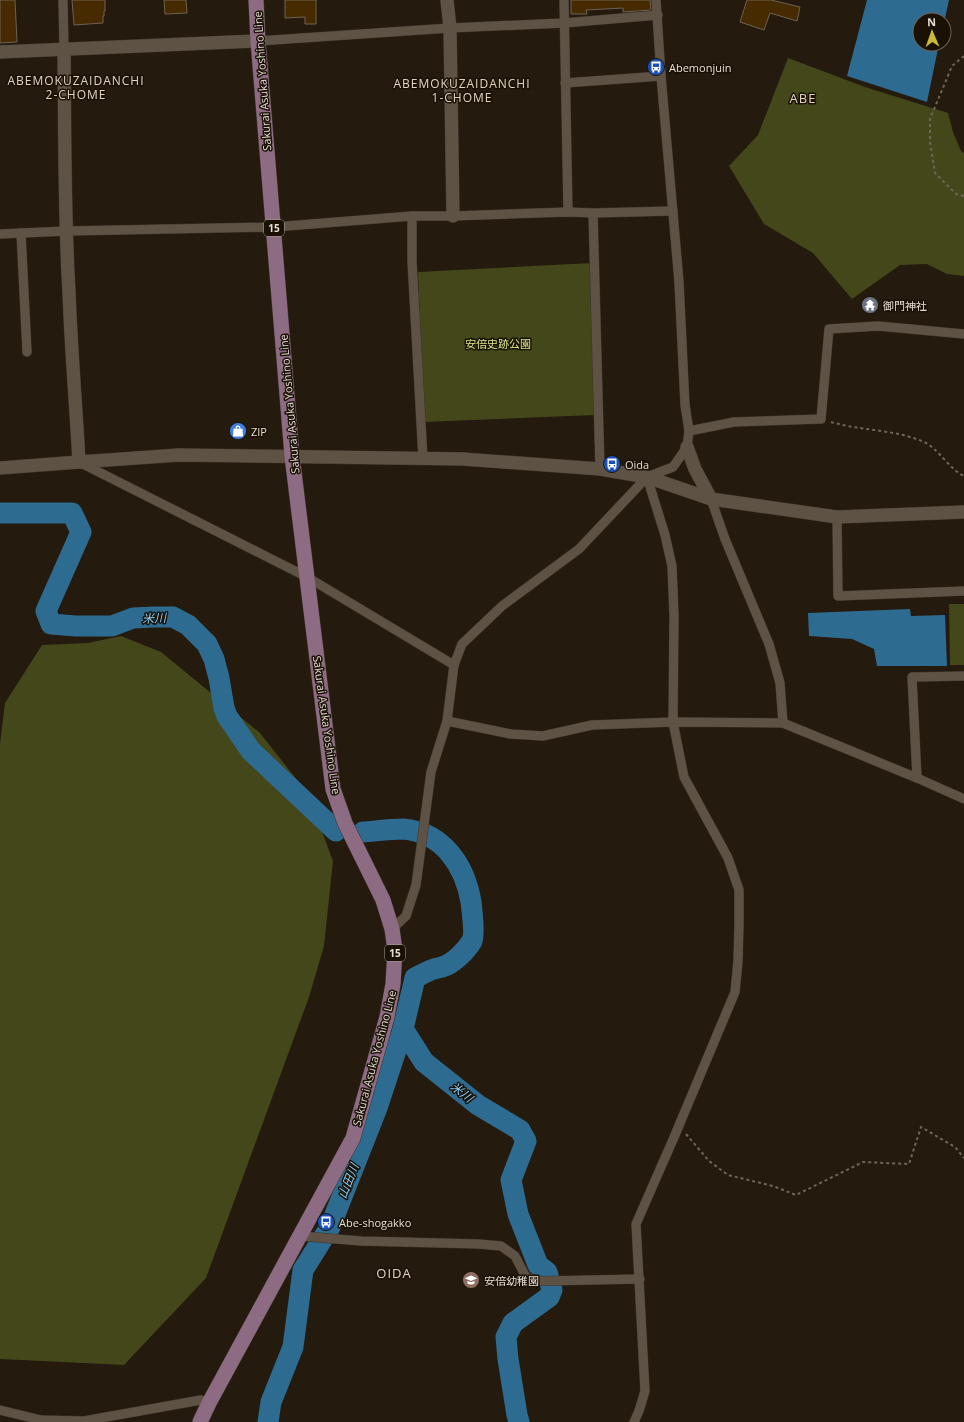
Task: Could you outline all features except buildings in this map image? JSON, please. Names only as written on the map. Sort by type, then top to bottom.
[{"type":"main road","name":"Sakurai Asuka Yoshino Line","points":[[200,1422],[353,1138],[387,1017],[393,984],[395,950],[392,929],[384,900],[345,823],[333,789],[292,456],[258,41],[256,0]]},
{"type":"street","points":[[63,0],[68,292],[79,462]]},
{"type":"street","points":[[448,0],[450,28],[453,216]]},
{"type":"street","points":[[564,0],[568,212]]},
{"type":"street","points":[[392,929],[406,916],[416,885],[432,772],[447,721],[454,665],[462,644],[502,606],[579,549],[647,477],[673,467],[687,447],[689,431],[685,404],[679,282],[656,0]]},
{"type":"street","points":[[0,52],[258,41],[450,28],[564,23],[658,15]]},
{"type":"street","points":[[565,82],[661,76]]},
{"type":"street","points":[[0,234],[67,231],[274,227],[412,216],[673,211]]},
{"type":"street","points":[[594,213],[600,469]]},
{"type":"street","points":[[412,216],[412,261],[423,459]]},
{"type":"street","points":[[21,233],[27,352]]},
{"type":"street","points":[[689,431],[734,422],[821,419],[829,329],[878,326],[964,334]]},
{"type":"street","points":[[687,447],[695,468],[711,499],[725,539],[769,644],[780,683],[784,723]]},
{"type":"street","points":[[0,468],[179,455],[462,459],[600,469],[647,477],[711,499],[837,517],[964,512]]},
{"type":"street","points":[[79,462],[307,577],[454,665]]},
{"type":"street","points":[[634,1422],[645,1391],[636,1224],[734,992],[738,961],[739,890],[728,858],[684,777],[673,722],[674,616],[672,566],[665,535],[647,477]]},
{"type":"street","points":[[837,517],[838,596],[964,591]]},
{"type":"street","points":[[917,778],[912,677],[964,676]]},
{"type":"street","points":[[447,721],[511,734],[543,736],[592,725],[673,722],[784,723],[964,799]]},
{"type":"street","points":[[300,1236],[501,1246],[515,1256],[526,1277],[542,1281],[640,1279]]},
{"type":"street","points":[[0,1410],[40,1421],[84,1421],[201,1400],[209,1403]]},
{"type":"path","points":[[964,56],[952,66],[930,119],[930,142],[935,173],[956,194],[964,196]]},
{"type":"path","points":[[821,419],[842,425],[907,436],[926,442],[964,476]]},
{"type":"path","points":[[679,1125],[709,1160],[728,1175],[773,1186],[796,1195],[863,1162],[909,1164],[921,1127],[955,1147],[964,1158]]},
{"type":"green space","points":[[788,58],[865,87],[948,113],[953,132],[961,151],[964,153],[964,276],[947,274],[927,264],[900,265],[852,299],[813,253],[764,224],[729,166],[758,135]]},
{"type":"green space","name":"安倍史跡公園","points":[[592,263],[595,415],[424,422],[418,272]]},
{"type":"green space","points":[[949,604],[964,604],[964,665],[950,665]]},
{"type":"green space","points":[[121,636],[161,652],[260,733],[308,794],[333,861],[324,946],[309,997],[206,1278],[124,1365],[0,1359],[0,744],[5,703],[42,645],[88,643]]},
{"type":"water","points":[[867,0],[949,0],[946,12],[912,12],[912,52],[937,52],[927,102],[847,76]]},
{"type":"water","points":[[910,609],[911,616],[945,615],[947,666],[877,666],[874,649],[852,639],[809,636],[808,613]]},
{"type":"waterway","name":"米川","points":[[0,513],[72,513],[81,532],[46,611],[51,624],[112,626],[133,618],[173,617],[188,625],[207,644],[214,659],[227,716],[251,751],[336,831]]},
{"type":"waterway","name":"山田川","points":[[268,1422],[271,1402],[293,1347],[303,1270],[330,1227],[377,1108],[403,1029],[415,978],[446,965],[459,957],[473,938],[472,911],[468,889],[457,864],[450,853],[441,844],[430,837],[403,829],[363,832]]},
{"type":"waterway","name":"米川","points":[[403,1029],[424,1062],[478,1105],[520,1130],[526,1141],[511,1180],[518,1214],[538,1265],[547,1272],[552,1290],[549,1297],[513,1323],[506,1337],[508,1359],[519,1422]]},
{"type":"place","name":"Abemonjuin","points":[[656,67]]},
{"type":"place","name":"御門神社","points":[[870,305]]},
{"type":"place","name":"ZIP","points":[[238,431]]},
{"type":"place","name":"Oida","points":[[612,464]]},
{"type":"place","name":"Abe-shogakko","points":[[326,1222]]},
{"type":"place","name":"安倍幼稚園","points":[[471,1280]]},
{"type":"district","name":"ABEMOKUZAIDANCHI 2-CHOME","points":[[76,87]]},
{"type":"district","name":"ABEMOKUZAIDANCHI 1-CHOME","points":[[462,90]]},
{"type":"district","name":"ABE","points":[[803,98]]},
{"type":"district","name":"OIDA","points":[[394,1273]]}]
